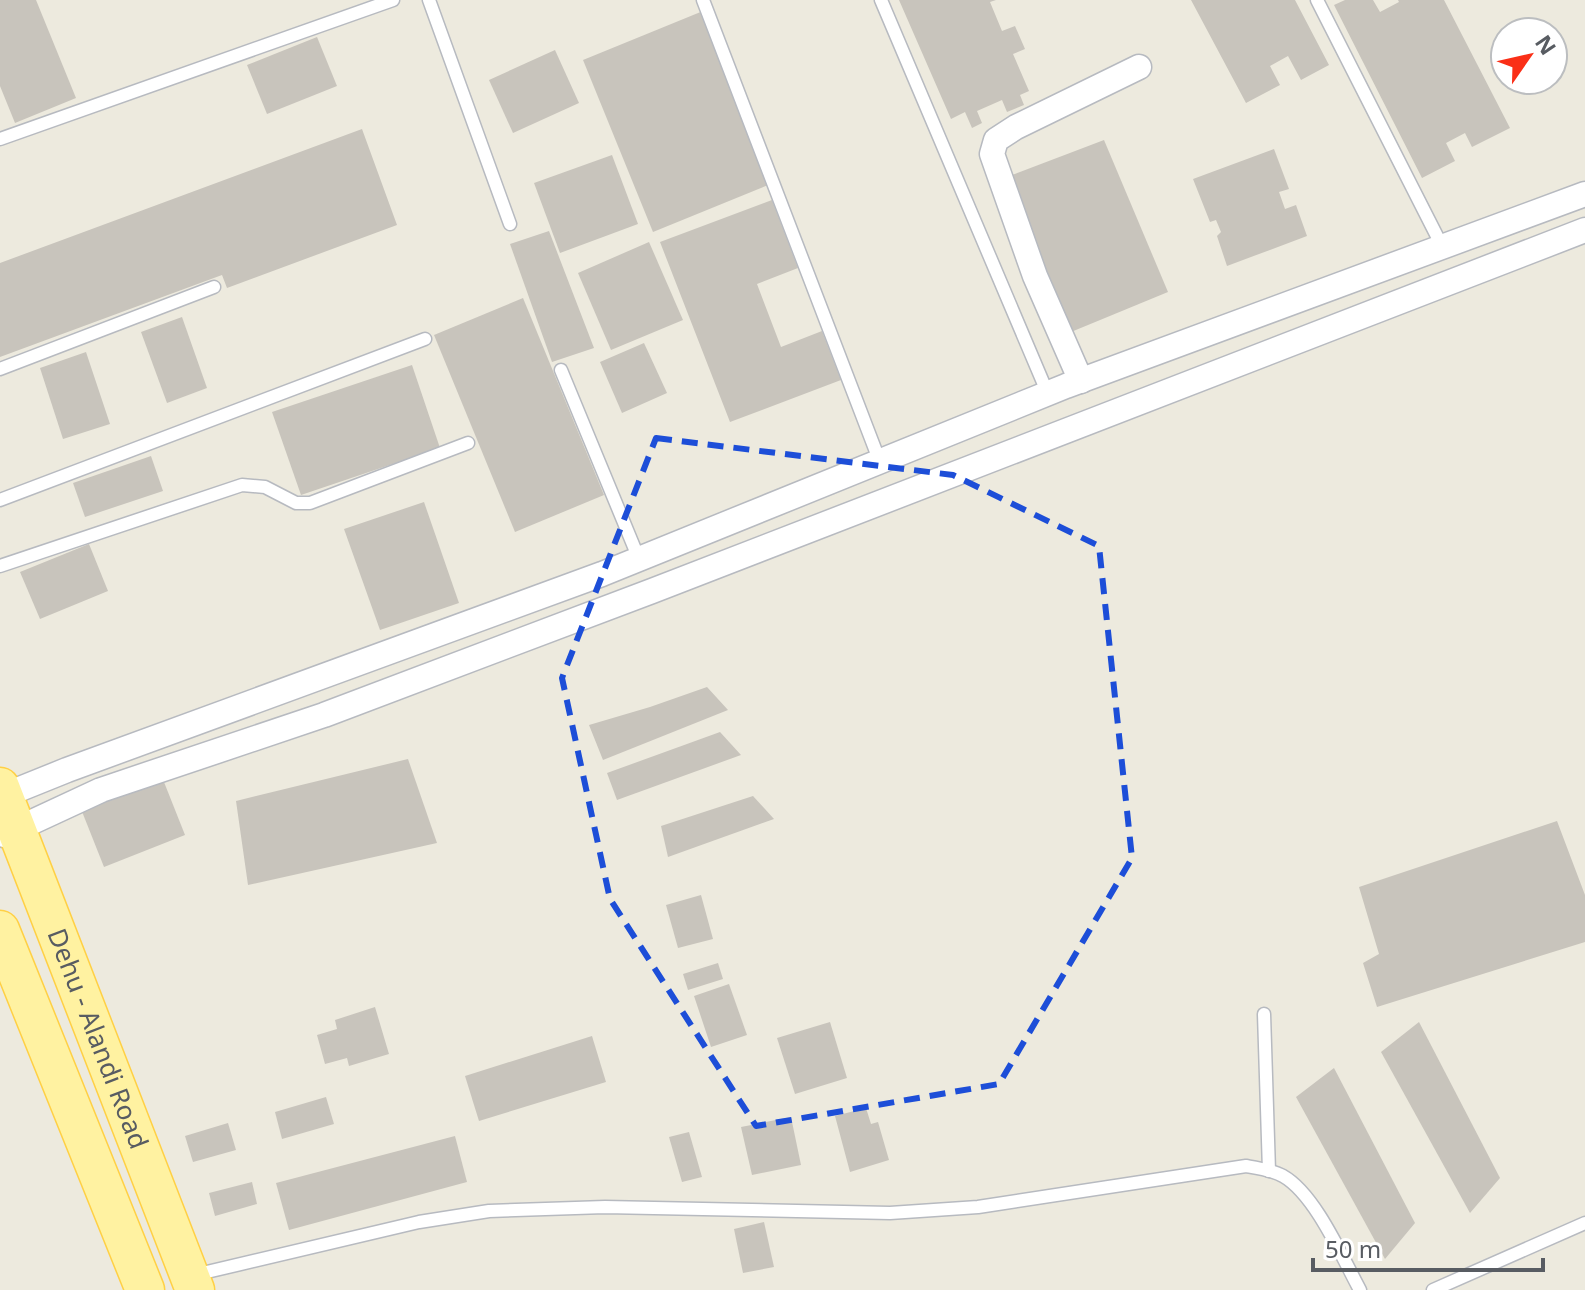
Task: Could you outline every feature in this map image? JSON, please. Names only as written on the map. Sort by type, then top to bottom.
[{"type":"main road","name":"Dehu - Alandi Road","points":[[4,810],[192,1283]]},
{"type":"main road","name":"Dehu - Alandi Road","points":[[0,930],[145,1290]]},
{"type":"street","points":[[1081,381],[1035,276],[992,154],[996,140],[1016,127],[1139,67]]},
{"type":"street","points":[[4,810],[67,770],[639,559],[1081,381],[1585,194]]},
{"type":"street","points":[[4,810],[101,790],[369,698],[1585,230]]},
{"type":"lane","points":[[0,139],[393,0]]},
{"type":"lane","points":[[429,0],[510,224]]},
{"type":"lane","points":[[703,0],[880,462]]},
{"type":"lane","points":[[881,0],[1048,394]]},
{"type":"lane","points":[[1317,0],[1442,246]]},
{"type":"lane","points":[[0,369],[214,287]]},
{"type":"lane","points":[[0,500],[425,339]]},
{"type":"lane","points":[[561,370],[639,559]]},
{"type":"lane","points":[[0,566],[242,485],[265,487],[296,503],[310,503],[468,443]]},
{"type":"lane","points":[[1264,1014],[1269,1171]]},
{"type":"lane","points":[[192,1283],[419,1222],[489,1211],[605,1207],[890,1213],[978,1207],[1246,1166],[1279,1173],[1293,1182],[1314,1208],[1360,1290]]},
{"type":"lane","points":[[1433,1290],[1585,1223]]},
{"type":"highlighted area","points":[[656,438],[953,475],[1099,546],[1132,858],[999,1084],[756,1126],[610,899],[562,678]]},
{"type":"building","points":[[0,0],[36,0],[76,98],[15,123],[0,86]]},
{"type":"building","points":[[899,0],[996,0],[990,2],[1002,31],[1015,26],[1025,49],[1013,54],[1029,91],[1020,95],[1024,105],[1007,112],[1002,100],[977,111],[982,123],[972,128],[965,112],[951,119]]},
{"type":"building","points":[[1191,0],[1295,0],[1329,65],[1301,80],[1288,56],[1270,66],[1280,85],[1246,103]]},
{"type":"building","points":[[1345,0],[1373,0],[1380,12],[1398,0],[1444,0],[1489,87],[1489,96],[1494,96],[1510,128],[1472,147],[1465,133],[1446,143],[1455,161],[1422,178],[1334,5]]},
{"type":"building","points":[[703,11],[773,183],[653,232],[583,60]]},
{"type":"building","points":[[317,37],[337,86],[267,114],[247,65]]},
{"type":"building","points":[[555,50],[579,103],[513,133],[489,80]]},
{"type":"building","points":[[362,129],[397,225],[227,288],[222,275],[0,357],[0,263]]},
{"type":"building","points":[[1104,140],[1168,292],[1071,332],[1007,177]]},
{"type":"building","points":[[1274,149],[1289,189],[1279,192],[1285,209],[1296,205],[1307,236],[1227,266],[1217,236],[1221,232],[1216,220],[1210,222],[1193,179]]},
{"type":"building","points":[[612,155],[638,224],[560,253],[534,183]]},
{"type":"building","points":[[772,200],[798,268],[757,284],[781,347],[822,331],[841,380],[730,422],[660,242]]},
{"type":"building","points":[[549,231],[594,348],[552,362],[510,244]]},
{"type":"building","points":[[649,242],[683,320],[611,350],[578,273]]},
{"type":"building","points":[[523,298],[604,495],[515,532],[434,335]]},
{"type":"building","points":[[182,317],[207,388],[167,403],[141,332]]},
{"type":"building","points":[[644,343],[667,393],[622,413],[600,362]]},
{"type":"building","points":[[86,352],[110,424],[63,439],[40,368]]},
{"type":"building","points":[[412,365],[440,448],[301,495],[272,412]]},
{"type":"building","points":[[151,456],[163,491],[85,517],[73,483]]},
{"type":"building","points":[[424,502],[459,603],[380,630],[344,529]]},
{"type":"building","points":[[89,544],[108,591],[40,619],[20,572]]},
{"type":"building","points":[[707,687],[728,710],[603,760],[589,725]]},
{"type":"building","points":[[720,732],[741,755],[617,800],[607,773]]},
{"type":"building","points":[[408,759],[437,843],[248,885],[236,801]]},
{"type":"building","points":[[162,777],[185,835],[104,867],[81,809]]},
{"type":"building","points":[[753,796],[774,819],[668,857],[661,826]]},
{"type":"building","points":[[1557,821],[1585,895],[1585,942],[1377,1007],[1363,963],[1379,954],[1359,887]]},
{"type":"building","points":[[701,895],[713,939],[678,948],[666,905]]},
{"type":"building","points":[[718,963],[723,979],[688,990],[683,974]]},
{"type":"building","points":[[729,984],[747,1035],[711,1047],[694,996]]},
{"type":"building","points":[[375,1007],[389,1054],[349,1066],[347,1058],[325,1064],[317,1035],[337,1029],[335,1020]]},
{"type":"building","points":[[830,1022],[847,1078],[795,1094],[777,1038]]},
{"type":"building","points":[[1419,1022],[1500,1178],[1470,1213],[1381,1052]]},
{"type":"building","points":[[592,1036],[606,1082],[479,1121],[465,1076]]},
{"type":"building","points":[[1334,1068],[1415,1223],[1385,1259],[1296,1097]]},
{"type":"building","points":[[326,1097],[334,1124],[282,1139],[275,1112]]},
{"type":"building","points":[[866,1108],[871,1124],[878,1122],[889,1160],[850,1172],[835,1116]]},
{"type":"building","points":[[791,1117],[801,1165],[752,1175],[741,1127]]},
{"type":"building","points":[[228,1123],[236,1150],[193,1162],[185,1136]]},
{"type":"building","points":[[689,1132],[702,1177],[682,1182],[669,1137]]},
{"type":"building","points":[[455,1136],[467,1182],[289,1230],[276,1183]]},
{"type":"building","points":[[252,1182],[257,1204],[215,1216],[209,1193]]},
{"type":"building","points":[[764,1222],[774,1267],[743,1273],[734,1229]]}]
